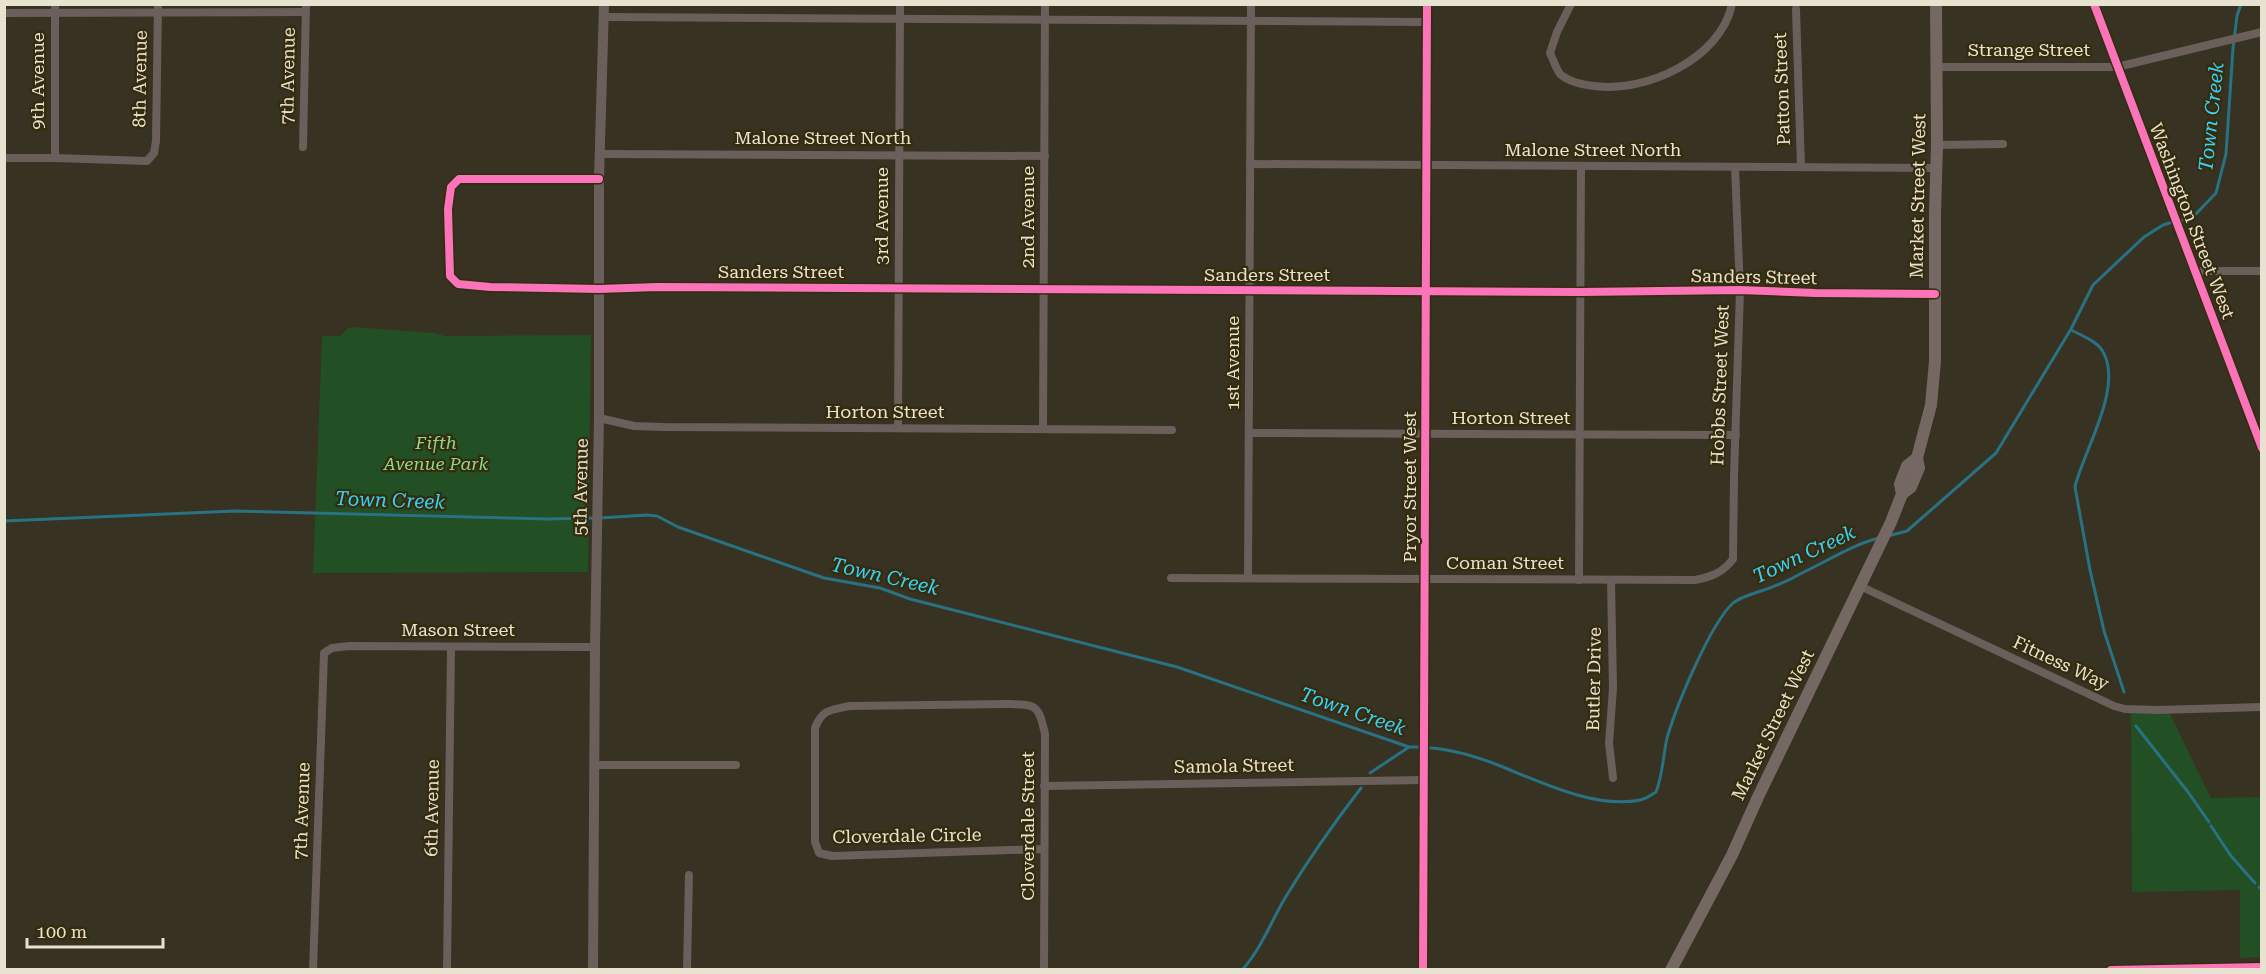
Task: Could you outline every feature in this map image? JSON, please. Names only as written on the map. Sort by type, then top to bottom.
[{"type":"main road","name":"Market Street West","points":[[1671,969],[1732,855],[1891,522],[1902,494],[1900,484],[1907,466],[1917,458],[1931,405],[1936,338],[1936,4]]},
{"type":"street","name":"5th Avenue","points":[[593,969],[595,647],[600,418],[599,179],[604,4]]},
{"type":"street","name":"3rd Avenue","points":[[898,428],[900,4]]},
{"type":"street","name":"2nd Avenue","points":[[1043,429],[1046,4]]},
{"type":"street","name":"1st Avenue","points":[[1248,578],[1251,4]]},
{"type":"street","name":"Pryor Street West","points":[[1423,969],[1427,4]]},
{"type":"street","points":[[1571,4],[1557,32],[1550,53],[1560,73],[1580,84],[1614,87],[1658,78],[1697,56],[1720,31],[1732,4]]},
{"type":"street","name":"Washington Street West","points":[[2094,4],[2262,448]]},
{"type":"street","points":[[4,13],[55,9],[306,8]]},
{"type":"street","name":"7th Avenue","points":[[303,147],[306,8]]},
{"type":"street","name":"9th Avenue","points":[[55,9],[55,158]]},
{"type":"street","name":"8th Avenue","points":[[55,158],[147,161],[154,153],[157,9]]},
{"type":"street","name":"Patton Street","points":[[1796,9],[1801,167]]},
{"type":"street","points":[[604,17],[1427,22]]},
{"type":"street","name":"Strange Street","points":[[1936,67],[2117,67],[2246,38],[2262,32]]},
{"type":"street","points":[[1937,145],[2003,144]]},
{"type":"street","name":"Malone Street North","points":[[600,154],[1045,156]]},
{"type":"street","points":[[4,158],[55,158]]},
{"type":"street","name":"Malone Street North","points":[[1250,164],[1935,168]]},
{"type":"street","points":[[1579,580],[1581,166]]},
{"type":"street","name":"Hobbs Street West","points":[[1727,567],[1733,559],[1740,290],[1735,167]]},
{"type":"street","name":"Sanders Street","points":[[599,179],[459,179],[451,187],[448,253],[450,276],[458,284],[490,287],[599,289],[657,287],[1581,292],[1740,290],[1935,294]]},
{"type":"street","points":[[2195,271],[2262,271]]},
{"type":"street","name":"Horton Street","points":[[600,418],[634,426],[654,427],[1172,430]]},
{"type":"street","name":"Horton Street","points":[[1249,433],[1736,435]]},
{"type":"street","name":"Coman Street","points":[[1171,578],[1695,580],[1712,576],[1727,567]]},
{"type":"street","name":"Butler Drive","points":[[1611,580],[1613,688],[1609,743],[1613,778]]},
{"type":"street","name":"Fitness Way","points":[[1860,586],[2114,706],[2125,709],[2158,710],[2262,707]]},
{"type":"street","name":"Mason Street","points":[[324,653],[332,648],[349,646],[595,647]]},
{"type":"street","name":"6th Avenue","points":[[447,969],[451,647]]},
{"type":"street","name":"7th Avenue","points":[[313,969],[324,653]]},
{"type":"street","name":"Cloverdale Street","points":[[1014,704],[1031,705],[1040,713],[1045,734],[1044,969]]},
{"type":"street","name":"Cloverdale Circle","points":[[1014,704],[850,706],[828,710],[819,717],[815,728],[815,842],[819,853],[832,856],[1044,849]]},
{"type":"street","points":[[595,765],[736,765]]},
{"type":"street","name":"Samola Street","points":[[1044,786],[1424,780]]},
{"type":"street","points":[[687,969],[689,875]]},
{"type":"street","points":[[2111,969],[2262,967]]},
{"type":"green space","name":"Fifth Avenue Park","points":[[348,328],[434,333],[445,336],[591,335],[588,572],[313,573],[322,336],[340,336]]},
{"type":"green space","points":[[2169,712],[2211,798],[2261,797],[2261,957],[2240,958],[2240,890],[2132,892],[2131,713]]},
{"type":"waterway","name":"Town Creek","points":[[2179,221],[2193,217],[2216,193],[2226,154],[2233,48],[2241,4]]},
{"type":"waterway","name":"Town Creek","points":[[1888,536],[1907,531],[1996,453],[2071,329],[2093,285],[2144,237],[2163,225],[2173,222]]},
{"type":"waterway","points":[[2071,330],[2096,344],[2102,350],[2108,365],[2109,382],[2106,400],[2075,487],[2104,631],[2124,692]]},
{"type":"waterway","name":"Town Creek","points":[[4,521],[235,511],[548,519],[593,518]]},
{"type":"waterway","name":"Town Creek","points":[[600,518],[657,516],[678,527],[824,578],[880,588],[910,599],[1177,667],[1409,747],[1433,748],[1469,755],[1570,793],[1588,798],[1623,802],[1642,799],[1656,792],[1662,772],[1667,738],[1686,687],[1714,629],[1733,603],[1745,596],[1788,581],[1850,549],[1879,538]]},
{"type":"waterway","points":[[2136,726],[2209,822]]},
{"type":"waterway","points":[[1370,773],[1409,747]]},
{"type":"waterway","points":[[1242,970],[1260,944],[1303,870],[1361,788]]},
{"type":"waterway","points":[[2211,826],[2231,856],[2255,883]]},
{"type":"waterway","points":[[2259,887],[2262,890]]},
{"type":"cycle path","points":[[1423,970],[1427,4]]},
{"type":"cycle path","points":[[2094,4],[2262,448]]},
{"type":"cycle path","points":[[599,179],[459,179],[451,187],[448,209],[450,276],[458,284],[490,287],[599,289],[657,287],[1581,292],[1740,290],[1935,294]]},
{"type":"cycle path","points":[[2111,970],[2262,967]]}]
